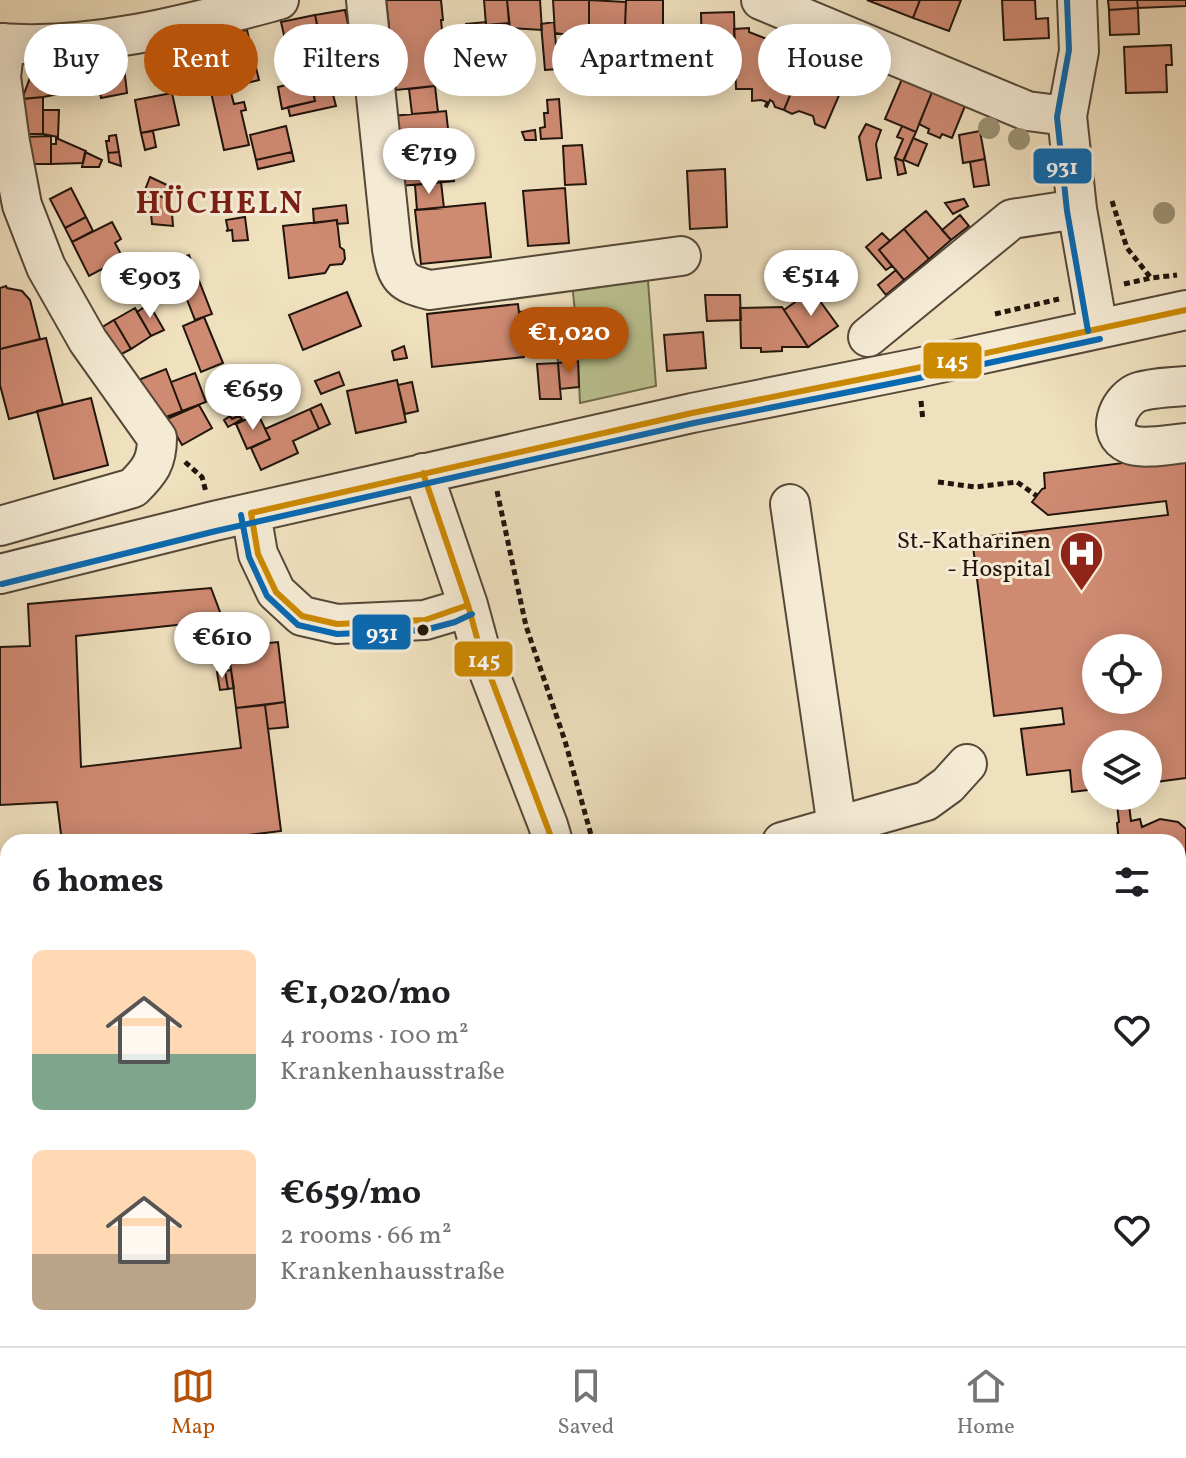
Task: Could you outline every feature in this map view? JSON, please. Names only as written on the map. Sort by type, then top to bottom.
[{"type":"street","points":[[0,526],[133,488],[147,474],[157,455],[157,438],[88,341],[46,267],[22,205],[1,77],[2,43],[91,42],[204,20],[279,0]]},
{"type":"street","points":[[366,0],[392,249],[396,272],[412,286],[430,290],[681,256]]},
{"type":"street","points":[[761,0],[1027,111],[1067,116]]},
{"type":"street","points":[[1077,0],[1079,51],[1067,116],[1077,209],[1098,329]]},
{"type":"street","points":[[868,337],[1012,219],[1077,209]]},
{"type":"street","points":[[0,574],[214,521],[692,413],[1186,310]]},
{"type":"street","points":[[1186,386],[1137,392],[1122,404],[1115,420],[1119,436],[1129,444],[1186,443]]},
{"type":"street","points":[[423,473],[480,649],[551,834]]},
{"type":"street","points":[[790,504],[837,827]]},
{"type":"street","points":[[251,513],[258,554],[276,592],[302,616],[337,624],[425,620],[468,605]]},
{"type":"street","points":[[811,834],[926,801],[948,785],[967,764]]},
{"type":"path","points":[[1108,188],[1127,248],[1151,278]]},
{"type":"path","points":[[157,438],[202,477],[214,521]]},
{"type":"path","points":[[490,459],[526,626],[565,741],[591,834]]},
{"type":"path","points":[[938,482],[975,487],[1017,482],[1037,496]]},
{"type":"green space","points":[[647,268],[656,386],[580,403],[578,361],[558,363],[554,314],[575,312],[572,283]]},
{"type":"building","points":[[386,0],[441,0],[441,24],[424,24],[424,87],[408,89],[408,24],[389,24]]},
{"type":"building","points":[[484,0],[507,0],[509,23],[486,24]]},
{"type":"building","points":[[507,0],[540,0],[542,30],[536,30],[536,24],[510,24]]},
{"type":"building","points":[[553,0],[589,0],[589,24],[554,24]]},
{"type":"building","points":[[589,0],[626,2],[625,24],[589,24]]},
{"type":"building","points":[[626,0],[663,0],[663,24],[625,24]]},
{"type":"building","points":[[867,0],[920,0],[913,18]]},
{"type":"building","points":[[920,0],[961,0],[949,31],[913,18]]},
{"type":"building","points":[[1002,0],[1035,0],[1036,19],[1048,18],[1049,38],[1004,40]]},
{"type":"building","points":[[1108,0],[1137,0],[1138,8],[1109,10]]},
{"type":"building","points":[[1137,0],[1186,0],[1186,6],[1138,8]]},
{"type":"building","points":[[1138,8],[1139,34],[1110,35],[1109,10]]},
{"type":"building","points":[[345,10],[348,24],[317,24],[315,15]]},
{"type":"building","points":[[734,12],[734,24],[701,24],[701,13]]},
{"type":"building","points":[[315,15],[317,24],[281,24]]},
{"type":"building","points":[[554,22],[552,69],[545,70],[541,24]]},
{"type":"building","points":[[742,28],[749,28],[749,32],[758,36],[758,96],[790,96],[784,110],[775,107],[770,100],[767,107],[767,102],[752,101],[752,89],[742,89]]},
{"type":"building","points":[[1171,45],[1172,65],[1166,65],[1167,92],[1126,93],[1124,47]]},
{"type":"building","points":[[902,79],[932,92],[916,132],[885,119]]},
{"type":"building","points":[[424,87],[424,96],[436,96],[438,112],[412,114],[409,89]]},
{"type":"building","points":[[932,92],[965,106],[952,138],[942,134],[940,138],[928,133],[929,129],[919,124]]},
{"type":"building","points":[[24,94],[48,96],[43,97],[22,99]]},
{"type":"building","points":[[173,96],[179,125],[141,133],[135,100]]},
{"type":"building","points":[[212,96],[232,96],[234,104],[244,102],[246,110],[241,111],[249,145],[224,150]]},
{"type":"building","points":[[280,96],[314,96],[315,101],[282,109]]},
{"type":"building","points":[[314,96],[333,96],[336,106],[290,116],[288,107],[315,101]]},
{"type":"building","points":[[790,96],[839,96],[825,128],[815,124],[813,116],[784,110]]},
{"type":"building","points":[[43,97],[43,134],[22,134],[22,99]]},
{"type":"building","points":[[559,99],[562,138],[541,139],[540,128],[545,127],[544,113],[548,113],[547,100]]},
{"type":"building","points":[[43,110],[59,110],[58,137],[43,134]]},
{"type":"building","points":[[446,111],[454,181],[400,186],[392,116]]},
{"type":"building","points":[[866,124],[881,130],[876,144],[881,178],[867,180],[859,137]]},
{"type":"building","points":[[286,126],[292,152],[256,160],[250,135]]},
{"type":"building","points":[[902,126],[916,132],[903,161],[895,158],[903,139],[897,137]]},
{"type":"building","points":[[535,130],[536,140],[525,140],[522,132]]},
{"type":"building","points":[[153,131],[156,147],[145,150],[141,133]]},
{"type":"building","points":[[980,131],[985,159],[963,163],[959,135]]},
{"type":"building","points":[[116,135],[119,152],[108,153],[106,141],[109,141],[109,136]]},
{"type":"building","points":[[51,136],[51,164],[22,164],[22,137]]},
{"type":"building","points":[[56,138],[86,151],[83,163],[51,164],[51,144],[56,144]]},
{"type":"building","points":[[913,138],[927,144],[918,166],[904,160]]},
{"type":"building","points":[[582,145],[586,184],[565,185],[563,146]]},
{"type":"building","points":[[85,152],[102,160],[99,167],[82,167]]},
{"type":"building","points":[[119,152],[121,166],[109,162],[108,153]]},
{"type":"building","points":[[292,152],[294,161],[258,169],[256,160]]},
{"type":"building","points":[[895,158],[903,161],[906,173],[898,175]]},
{"type":"building","points":[[985,159],[989,185],[974,187],[970,162]]},
{"type":"building","points":[[725,169],[727,227],[690,229],[687,171]]},
{"type":"building","points":[[150,177],[169,186],[171,201],[145,190]]},
{"type":"building","points":[[441,182],[444,208],[417,210],[415,185]]},
{"type":"building","points":[[71,188],[86,217],[65,228],[50,199]]},
{"type":"building","points":[[565,188],[569,243],[528,246],[523,191]]},
{"type":"building","points":[[149,191],[171,201],[173,226],[152,224]]},
{"type":"building","points":[[964,199],[968,206],[953,214],[945,203]]},
{"type":"building","points":[[485,203],[491,257],[421,264],[415,210]]},
{"type":"building","points":[[346,205],[348,223],[337,224],[337,220],[314,223],[313,209]]},
{"type":"building","points":[[926,211],[951,240],[929,259],[904,229]]},
{"type":"building","points":[[960,215],[969,226],[951,240],[942,230]]},
{"type":"building","points":[[86,217],[93,231],[72,242],[65,228]]},
{"type":"building","points":[[245,217],[248,240],[233,241],[232,230],[226,231],[226,220]]},
{"type":"building","points":[[337,220],[340,247],[344,250],[342,264],[330,265],[325,273],[289,278],[283,226]]},
{"type":"building","points":[[112,222],[121,239],[115,243],[123,258],[89,276],[72,242]]},
{"type":"building","points":[[904,229],[929,259],[904,280],[879,250]]},
{"type":"building","points":[[882,233],[890,241],[879,250],[892,266],[886,270],[866,247]]},
{"type":"building","points":[[189,255],[212,314],[195,320],[184,292],[175,295],[163,265]]},
{"type":"building","points":[[846,255],[851,284],[830,287],[826,258]]},
{"type":"building","points":[[138,267],[142,275],[137,284],[112,297],[105,284]]},
{"type":"building","points":[[896,270],[904,280],[886,295],[878,285]]},
{"type":"building","points":[[6,286],[22,291],[30,300],[40,339],[0,349],[0,288]]},
{"type":"building","points":[[812,290],[838,326],[808,347],[784,310]]},
{"type":"building","points":[[347,292],[361,326],[303,350],[289,315]]},
{"type":"building","points":[[705,295],[740,295],[741,320],[707,321]]},
{"type":"building","points":[[149,304],[164,330],[151,336],[137,312]]},
{"type":"building","points":[[518,304],[524,357],[432,367],[427,314]]},
{"type":"building","points":[[782,307],[808,347],[782,347],[782,351],[761,352],[761,348],[741,348],[740,308]]},
{"type":"building","points":[[135,308],[151,336],[131,349],[114,320]]},
{"type":"building","points":[[533,311],[535,337],[522,338],[519,312]]},
{"type":"building","points":[[204,317],[223,363],[201,372],[183,326]]},
{"type":"building","points":[[114,320],[131,349],[116,357],[99,329]]},
{"type":"building","points":[[703,332],[706,368],[667,371],[664,335]]},
{"type":"building","points":[[46,338],[63,405],[9,419],[0,385],[0,349]]},
{"type":"building","points":[[404,346],[407,358],[394,360],[392,351]]},
{"type":"building","points":[[578,361],[579,387],[560,389],[558,363]]},
{"type":"building","points":[[558,363],[561,399],[540,399],[537,364]]},
{"type":"building","points":[[166,369],[182,411],[166,417],[136,381]]},
{"type":"building","points":[[339,372],[344,385],[321,394],[315,381]]},
{"type":"building","points":[[195,373],[206,402],[182,411],[171,382]]},
{"type":"building","points":[[397,380],[406,422],[356,433],[347,391]]},
{"type":"building","points":[[412,382],[418,411],[405,414],[398,385]]},
{"type":"building","points":[[234,392],[247,412],[232,419],[219,398]]},
{"type":"building","points":[[249,392],[256,408],[247,412],[237,397]]},
{"type":"building","points":[[91,398],[108,465],[54,479],[37,411]]},
{"type":"building","points":[[321,404],[330,424],[319,429],[310,409]]},
{"type":"building","points":[[199,405],[212,428],[182,445],[167,419]]},
{"type":"building","points":[[310,409],[319,429],[293,441],[298,453],[261,470],[251,448],[270,439],[265,429]]},
{"type":"building","points":[[258,414],[270,439],[247,449],[236,424]]},
{"type":"building","points":[[230,416],[232,419],[239,416],[242,419],[228,427],[224,420]]},
{"type":"building","name":"St.-Katharinen - Hospital","points":[[1186,455],[1186,778],[1162,781],[1162,730],[1082,730],[1082,791],[1072,792],[1070,770],[1027,775],[1021,729],[1064,724],[1062,708],[994,716],[972,538],[1168,515],[1166,501],[1048,515],[1032,502],[1045,488],[1044,473]]},
{"type":"building","points":[[211,588],[223,620],[76,636],[81,767],[241,748],[236,708],[265,705],[281,831],[257,834],[61,834],[57,802],[0,805],[0,647],[30,646],[28,604]]},
{"type":"building","points":[[278,642],[285,702],[236,708],[228,647]]},
{"type":"building","points":[[231,670],[234,688],[228,689],[225,671]]},
{"type":"building","points":[[225,671],[228,689],[220,690],[217,672]]},
{"type":"building","points":[[285,702],[288,727],[268,729],[265,705]]},
{"type":"building","points":[[1118,810],[1130,810],[1131,821],[1140,819],[1142,827],[1160,819],[1178,822],[1186,829],[1186,834],[1118,834]]},
{"type":"transit line","name":"931","points":[[1067,0],[1069,50],[1057,117],[1067,211],[1088,331]]},
{"type":"transit line","name":"145","points":[[251,513],[692,413],[1186,310]]},
{"type":"transit line","name":"931","points":[[2,584],[216,531],[694,423],[1100,339]]},
{"type":"transit line","name":"145","points":[[423,473],[480,649],[550,834]]},
{"type":"transit line","name":"145","points":[[251,513],[258,554],[276,592],[302,616],[337,624],[425,620],[468,605]]},
{"type":"transit line","name":"931","points":[[241,515],[249,557],[267,596],[298,625],[337,634],[425,630],[472,614]]},
{"type":"place","name":"St.-Katharinen - Hospital","points":[[1082,593]]},
{"type":"district","name":"HÜCHELN","points":[[220,202]]}]
